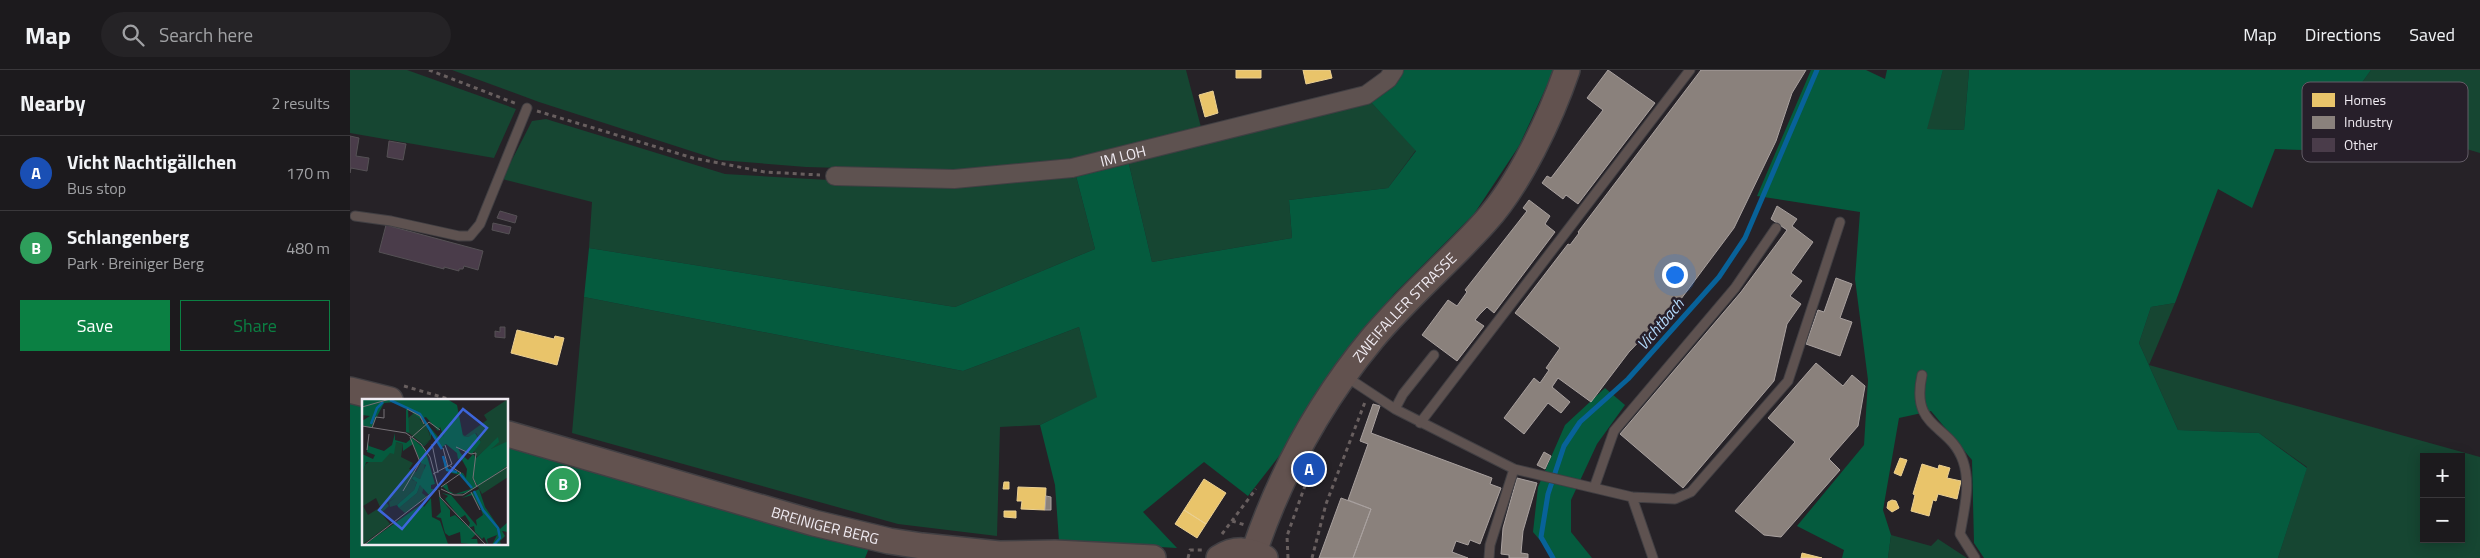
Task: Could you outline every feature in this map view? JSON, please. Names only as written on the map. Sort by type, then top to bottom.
[{"type":"main road","name":"ZWEIFALLER STRASSE","points":[[1260,555],[1270,505],[1287,470],[1322,409],[1372,339],[1402,305],[1486,222],[1499,205],[1530,152],[1567,70]]},
{"type":"main road","points":[[350,390],[386,399]]},
{"type":"main road","name":"BREINIGER BERG","points":[[509,434],[814,523],[889,541],[999,554],[1055,553],[1152,558]]},
{"type":"main road","points":[[1216,549],[1260,555]]},
{"type":"street","name":"IM LOH","points":[[836,176],[954,179],[1072,168],[1366,95],[1388,79],[1394,70]]},
{"type":"lane","points":[[1420,423],[1690,70]]},
{"type":"lane","points":[[355,216],[391,221],[460,236],[470,236],[480,224],[527,108]]},
{"type":"lane","points":[[1344,376],[1420,423],[1514,469],[1632,497],[1675,499],[1691,492],[1788,381],[1840,222]]},
{"type":"lane","points":[[1594,488],[1614,431],[1736,288],[1776,228]]},
{"type":"lane","points":[[1395,409],[1403,394],[1434,356]]},
{"type":"lane","points":[[1922,375],[1918,390],[1920,404],[1927,418],[1958,451],[1963,460],[1967,485],[1960,534],[1975,558]]},
{"type":"lane","points":[[1489,558],[1490,545],[1514,469]]},
{"type":"lane","points":[[1632,497],[1653,558]]},
{"type":"path","points":[[429,70],[527,108],[693,158],[765,172],[836,176]]},
{"type":"path","points":[[1312,558],[1326,504],[1369,392]]},
{"type":"path","points":[[1188,558],[1190,550],[1216,549],[1257,487]]},
{"type":"green space","points":[[350,70],[407,70],[516,109],[494,158],[350,133]]},
{"type":"green space","points":[[452,70],[1186,70],[1202,131],[1058,163],[949,171],[806,167],[719,160],[539,102]]},
{"type":"green space","points":[[1402,70],[1554,70],[1519,146],[1474,214],[1394,294],[1333,368],[1294,437],[1248,496],[1204,462],[1143,512],[1177,548],[1059,541],[1055,485],[1040,425],[1097,397],[1079,327],[963,371],[584,297],[589,248],[955,307],[1095,249],[1075,172],[1128,160],[1152,262],[1292,238],[1289,200],[1388,188],[1416,151],[1369,100]]},
{"type":"green space","points":[[1811,70],[1866,70],[1885,79],[1887,70],[1943,70],[1927,129],[1964,130],[1969,70],[2371,70],[2362,82],[2302,82],[2302,150],[2275,149],[2252,208],[2218,189],[2175,303],[2151,307],[2139,343],[2178,430],[2259,433],[2307,468],[2278,558],[1984,558],[1974,543],[1972,460],[1931,411],[1899,418],[1883,510],[1891,535],[1888,558],[1842,558],[1844,550],[1797,526],[1864,445],[1868,380],[1855,279],[1860,212],[1757,196]]},
{"type":"green space","points":[[1943,70],[1969,70],[1964,130],[1926,129]]},
{"type":"green space","points":[[2371,70],[2480,70],[2480,153],[2468,149],[2468,82],[2362,82]]},
{"type":"green space","points":[[1369,100],[1416,150],[1388,188],[1289,200],[1292,238],[1152,262],[1128,160]]},
{"type":"green space","points":[[546,119],[725,174],[864,182],[1075,172],[1095,249],[955,307],[589,248],[592,202],[502,179],[532,121]]},
{"type":"green space","points":[[584,297],[963,371],[1079,327],[1098,397],[1040,425],[1000,427],[997,536],[898,524],[572,433]]},
{"type":"green space","points":[[2175,303],[2149,365],[2480,457],[2480,558],[2278,558],[2307,467],[2259,433],[2178,430],[2139,343],[2151,307]]},
{"type":"green space","points":[[1605,388],[1625,405],[1597,444],[1571,500],[1571,532],[1592,558],[1555,558],[1533,532],[1538,487],[1565,425]]},
{"type":"green space","points":[[350,400],[362,403],[362,546],[509,546],[509,446],[869,548],[865,558],[350,558]]},
{"type":"green space","points":[[1891,535],[1931,546],[1938,539],[1967,558],[1888,558]]},
{"type":"building: Homes","points":[[1236,70],[1261,70],[1261,78],[1236,78]]},
{"type":"building: Homes","points":[[1303,70],[1330,70],[1332,78],[1306,84]]},
{"type":"building: Homes","points":[[1213,91],[1218,113],[1205,117],[1199,95]]},
{"type":"building: Homes","points":[[517,330],[554,339],[555,336],[564,338],[557,365],[511,353]]},
{"type":"building: Homes","points":[[1900,458],[1907,460],[1901,476],[1894,473]]},
{"type":"building: Homes","points":[[1922,464],[1938,469],[1939,465],[1950,468],[1947,478],[1961,481],[1957,499],[1938,494],[1936,501],[1933,500],[1929,516],[1911,511],[1915,495],[1913,494]]},
{"type":"building: Homes","points":[[1204,479],[1226,493],[1206,524],[1184,510]]},
{"type":"building: Homes","points":[[1004,482],[1009,482],[1009,489],[1003,489]]},
{"type":"building: Homes","points":[[1018,487],[1046,488],[1045,510],[1021,509],[1022,501],[1017,501]]},
{"type":"building: Homes","points":[[1896,501],[1899,508],[1892,512],[1887,508],[1888,502]]},
{"type":"building: Homes","points":[[1184,510],[1206,524],[1197,538],[1175,524]]},
{"type":"building: Homes","points":[[1004,511],[1016,511],[1016,518],[1004,517]]},
{"type":"building: Homes","points":[[1802,553],[1822,558],[1801,558]]},
{"type":"building: Industry","points":[[1608,70],[1655,103],[1578,204],[1566,195],[1563,199],[1542,183],[1547,176],[1551,178],[1603,110],[1587,98]]},
{"type":"building: Industry","points":[[1701,70],[1806,70],[1792,93],[1776,141],[1734,228],[1669,315],[1652,328],[1629,352],[1591,402],[1558,378],[1552,387],[1570,402],[1561,413],[1548,403],[1524,434],[1504,418],[1534,378],[1540,383],[1549,370],[1546,368],[1560,348],[1515,313],[1568,244],[1570,245]]},
{"type":"building: Industry","points":[[1529,200],[1550,216],[1545,224],[1555,232],[1494,313],[1487,307],[1475,320],[1484,326],[1457,361],[1422,335],[1448,300],[1457,306],[1467,292],[1465,290],[1527,211],[1523,208]]},
{"type":"building: Industry","points":[[1777,206],[1797,219],[1792,226],[1813,242],[1791,273],[1802,281],[1790,296],[1801,304],[1787,324],[1774,381],[1683,488],[1620,434],[1741,292],[1787,230],[1771,219]]},
{"type":"building: Industry","points":[[1836,278],[1852,284],[1840,318],[1852,322],[1840,356],[1806,344],[1818,310],[1824,312]]},
{"type":"building: Industry","points":[[1816,363],[1843,386],[1852,375],[1865,386],[1858,426],[1829,459],[1840,470],[1781,537],[1764,535],[1735,511],[1795,442],[1768,418]]},
{"type":"building: Industry","points":[[1373,404],[1380,406],[1371,433],[1492,478],[1490,484],[1501,488],[1480,544],[1470,540],[1468,545],[1456,541],[1452,552],[1468,558],[1353,558],[1371,509],[1348,500],[1368,444],[1360,441]]},
{"type":"building: Industry","points":[[1544,452],[1551,456],[1545,469],[1537,465]]},
{"type":"building: Industry","points":[[1517,478],[1537,483],[1523,531],[1521,553],[1528,554],[1528,558],[1509,558],[1509,555],[1501,554],[1503,528]]},
{"type":"building: Industry","points":[[1046,496],[1051,497],[1051,510],[1045,510]]},
{"type":"building: Industry","points":[[1341,498],[1371,509],[1353,558],[1319,558]]},
{"type":"building: Other","points":[[350,136],[359,138],[356,156],[369,158],[367,171],[351,168],[350,173]]},
{"type":"building: Other","points":[[389,141],[406,144],[403,160],[387,157]]},
{"type":"building: Other","points":[[500,211],[517,216],[515,223],[497,218]]},
{"type":"building: Other","points":[[493,223],[511,227],[509,234],[492,230]]},
{"type":"building: Other","points":[[386,225],[483,251],[478,270],[464,266],[459,271],[444,267],[444,269],[379,252]]},
{"type":"building: Other","points":[[500,327],[505,327],[505,338],[495,337],[495,331],[500,332]]},
{"type":"waterway","name":"Vichtbach","points":[[1553,558],[1541,537],[1548,494],[1564,446],[1580,422],[1628,379],[1719,277],[1745,238],[1817,70]]},
{"type":"place","name":"Vicht Nachtigällchen","points":[[1309,469]]},
{"type":"place","name":"Schlangenberg","points":[[563,484]]}]
